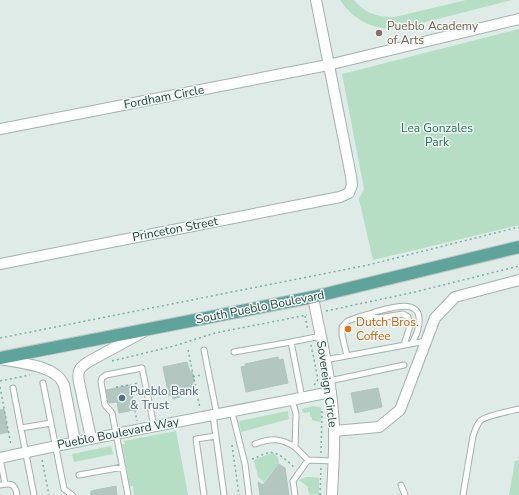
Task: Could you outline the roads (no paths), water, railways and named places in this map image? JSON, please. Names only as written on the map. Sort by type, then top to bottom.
[{"type":"main road","name":"South Pueblo Boulevard","points":[[0,359],[313,297],[519,247]]},
{"type":"street","points":[[316,0],[328,65]]},
{"type":"street","name":"Fordham Circle","points":[[0,129],[328,65],[519,19]]},
{"type":"street","name":"Princeton Street","points":[[0,264],[340,196],[348,193],[352,185],[351,176],[328,65]]},
{"type":"street","points":[[334,432],[378,427],[400,410],[435,318],[455,297],[519,280]]},
{"type":"street","name":"Sovereign Circle","points":[[313,297],[334,412],[332,495]]},
{"type":"street","points":[[91,438],[79,382],[79,371],[88,362],[147,329]]},
{"type":"street","points":[[0,359],[39,367],[56,374],[64,385],[75,441]]},
{"type":"street","name":"Pueblo Boulevard Way","points":[[0,458],[75,441],[331,392]]},
{"type":"lane","points":[[347,356],[342,335],[342,327],[347,322],[382,310],[400,306],[410,306],[416,310],[419,318],[418,329],[412,343]]},
{"type":"lane","points":[[363,316],[379,318],[403,314],[408,317],[410,326],[404,345]]},
{"type":"lane","points":[[234,352],[320,336]]},
{"type":"lane","points":[[325,360],[426,340]]},
{"type":"lane","points":[[291,342],[297,399],[295,447]]},
{"type":"lane","points":[[204,350],[215,415],[216,436],[224,495]]},
{"type":"lane","points":[[329,381],[404,365]]},
{"type":"lane","points":[[128,495],[112,413],[105,405],[101,382],[102,378],[106,375],[142,368],[154,426]]},
{"type":"lane","points":[[43,383],[64,489],[72,495]]},
{"type":"lane","points":[[13,388],[34,495]]},
{"type":"lane","points":[[463,495],[473,436],[480,420],[519,409]]},
{"type":"lane","points":[[232,412],[244,461],[249,495]]},
{"type":"lane","points":[[21,428],[51,423]]},
{"type":"lane","points":[[204,495],[196,439],[216,436]]},
{"type":"lane","points":[[255,444],[267,440],[281,440],[295,447],[308,460],[333,461]]},
{"type":"lane","points":[[0,458],[3,485],[12,484],[15,487],[17,495]]},
{"type":"lane","points":[[295,495],[293,481],[308,460]]},
{"type":"lane","points":[[79,474],[122,467]]},
{"type":"lane","points":[[401,485],[404,495]]},
{"type":"place","name":"Pueblo Academy of Arts","points":[[379,33]]},
{"type":"place","name":"Dutch Bros. Coffee","points":[[348,329]]},
{"type":"place","name":"Pueblo Bank & Trust","points":[[122,398]]},
{"type":"park label","name":"Lea Gonzales Park","points":[[437,135]]}]
